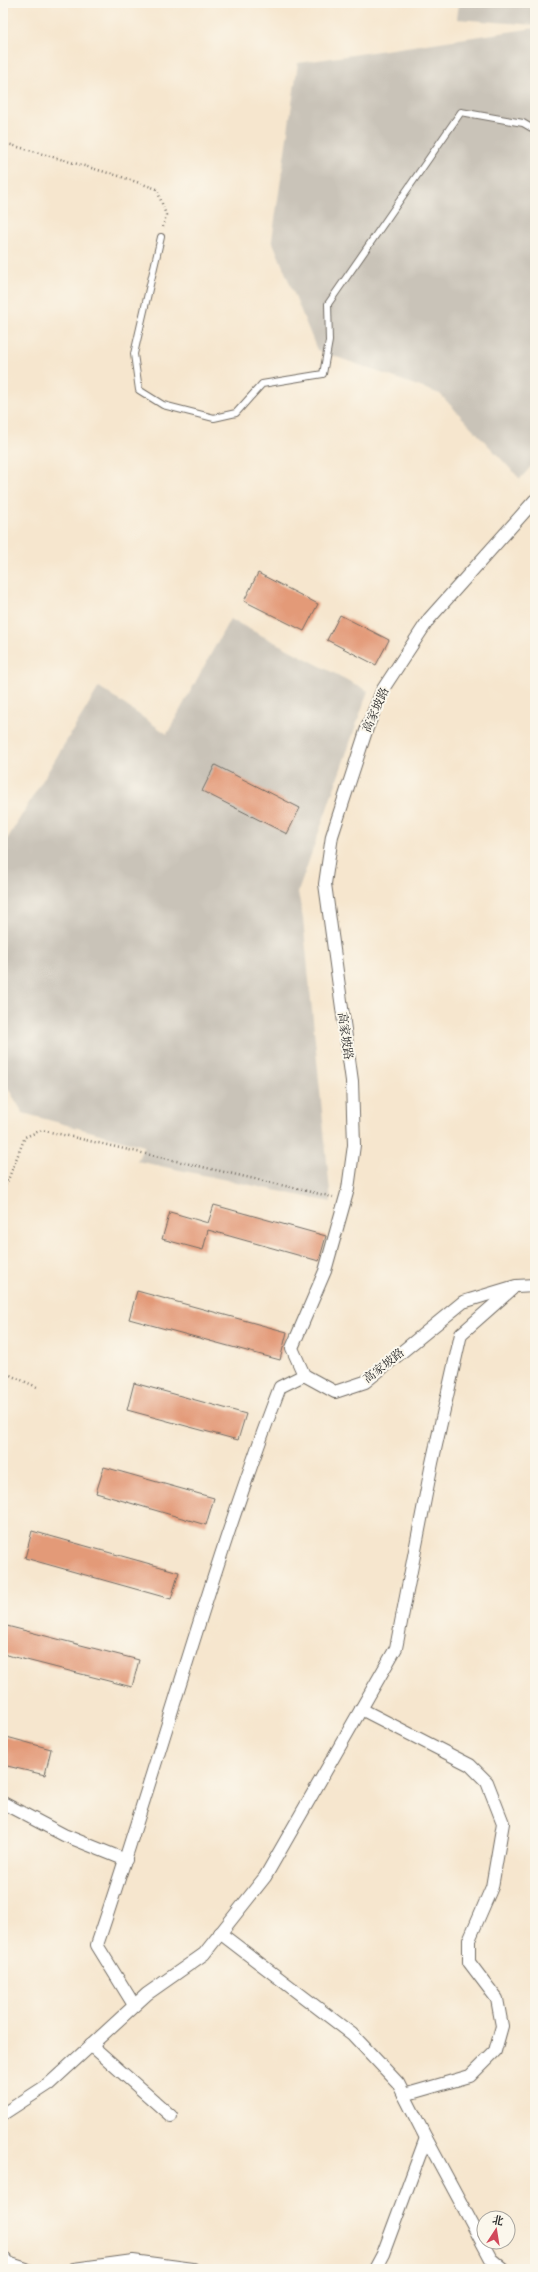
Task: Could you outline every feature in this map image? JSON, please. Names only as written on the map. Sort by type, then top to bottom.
[{"type":"street","name":"高家坡路","points":[[535,500],[429,619],[384,689],[367,728],[332,836],[325,884],[352,1080],[354,1145],[345,1200],[325,1271],[292,1348],[304,1375],[335,1392],[365,1382],[463,1302],[516,1286],[535,1285]]},
{"type":"street","points":[[3,2114],[48,2084],[147,1994],[204,1954],[265,1877],[396,1648],[432,1463],[461,1334],[516,1286]]},
{"type":"street","points":[[134,2005],[97,1945],[126,1860],[249,1469],[280,1387],[304,1375]]},
{"type":"street","points":[[361,1709],[470,1765],[488,1782],[503,1823],[492,1887],[469,1940],[469,1962],[497,1999],[502,2026],[495,2051],[470,2076],[404,2095]]},
{"type":"street","points":[[3,1803],[64,1836],[126,1860]]},
{"type":"street","points":[[220,1933],[352,2034],[398,2083],[426,2138],[492,2259],[503,2269]]},
{"type":"street","points":[[91,2045],[170,2116]]},
{"type":"street","points":[[375,2269],[383,2254],[426,2138]]},
{"type":"street","points":[[3,2258],[11,2264],[26,2269]]},
{"type":"street","points":[[74,2269],[133,2261],[193,2269]]},
{"type":"lane","points":[[161,237],[134,354],[139,390],[163,405],[214,418],[236,413],[262,384],[323,374],[328,340],[328,304],[461,112],[524,123],[535,130]]},
{"type":"path","points":[[3,146],[8,144],[119,176],[157,189],[166,215],[161,237]]},
{"type":"path","points":[[3,1188],[8,1180],[25,1137],[42,1130],[345,1200]]},
{"type":"path","points":[[3,1372],[37,1387]]},
{"type":"shaded area","points":[[459,3],[535,3],[535,25],[457,19]]},
{"type":"shaded area","points":[[535,28],[535,462],[520,479],[440,394],[317,350],[272,240],[298,63]]},
{"type":"shaded area","points":[[230,619],[368,691],[298,892],[303,919],[331,1202],[137,1161],[144,1146],[23,1113],[3,1080],[3,846],[99,687],[167,734]]},
{"type":"building","points":[[258,573],[318,604],[304,631],[244,601]]},
{"type":"building","points":[[340,615],[389,640],[376,665],[327,640]]},
{"type":"building","points":[[215,765],[300,808],[287,834],[202,791]]},
{"type":"building","points":[[214,1205],[326,1236],[319,1261],[208,1230],[203,1250],[162,1239],[170,1212],[208,1223]]},
{"type":"building","points":[[137,1291],[287,1332],[280,1360],[129,1319]]},
{"type":"building","points":[[134,1383],[246,1414],[238,1440],[127,1410]]},
{"type":"building","points":[[104,1467],[214,1498],[206,1525],[96,1493]]},
{"type":"building","points":[[32,1531],[179,1572],[171,1599],[25,1558]]},
{"type":"building","points":[[3,1625],[139,1660],[132,1687],[3,1654]]},
{"type":"building","points":[[3,1736],[51,1749],[45,1775],[3,1765]]}]
